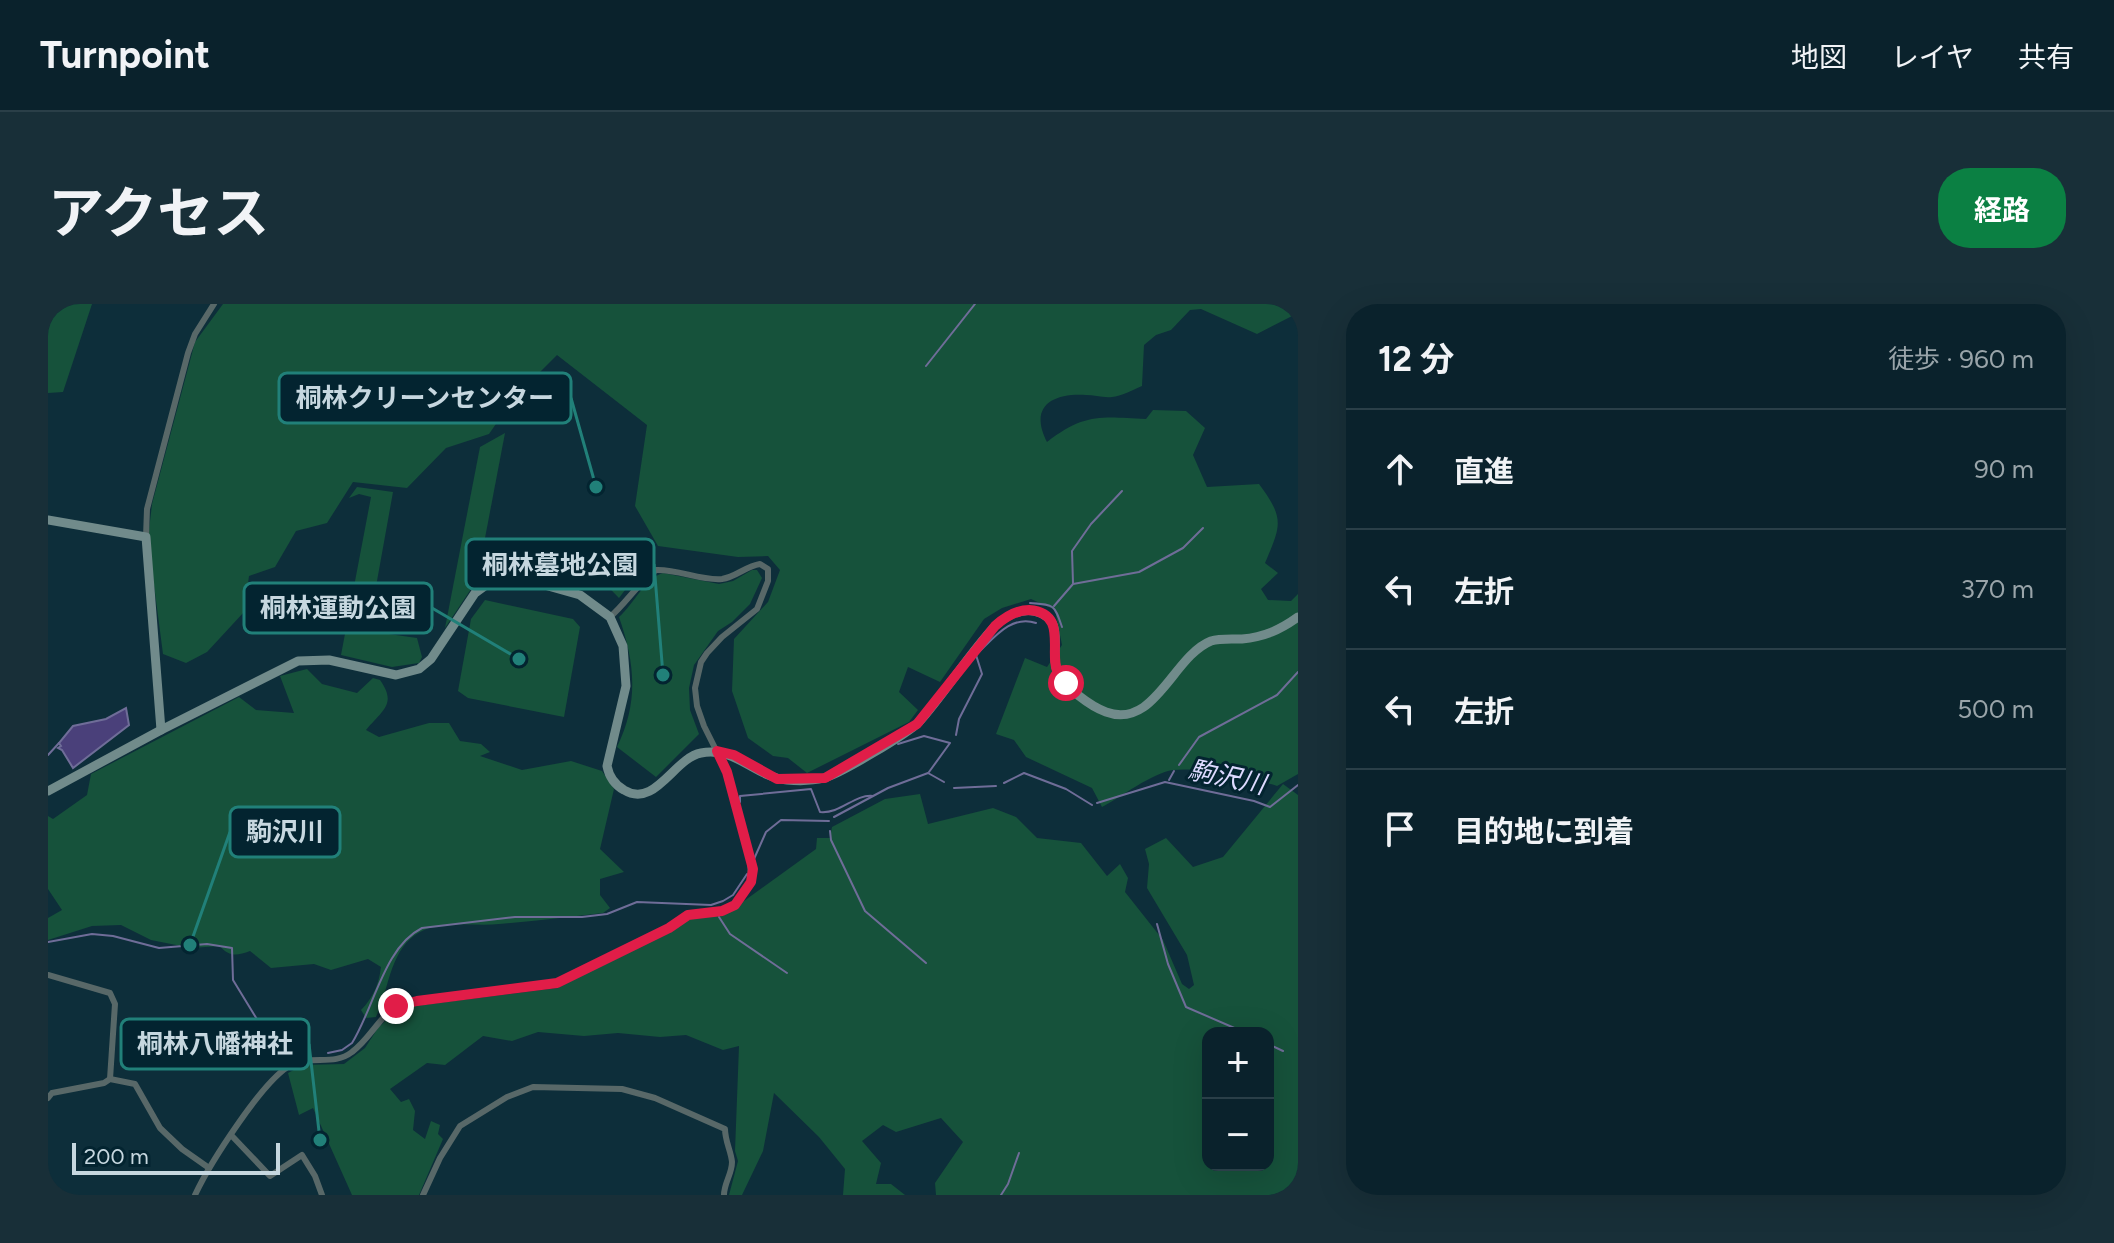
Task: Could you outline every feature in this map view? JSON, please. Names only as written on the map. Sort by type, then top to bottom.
[{"type":"street","points":[[161,730],[146,537],[147,509],[188,353],[195,334],[214,304]]},
{"type":"street","points":[[48,520],[146,537]]},
{"type":"street","points":[[195,1195],[209,1168],[281,1071],[304,1060],[344,1058],[354,1051],[389,1010],[399,1005],[557,983],[669,928],[688,915],[722,911],[735,905],[751,882],[753,869],[727,772],[697,706],[695,688],[701,662],[715,645],[757,609],[768,581],[768,569],[760,564],[720,579],[656,570],[610,617]]},
{"type":"street","points":[[48,791],[298,661],[329,660],[396,675],[419,669],[431,659],[475,593],[486,585],[502,580],[541,584],[580,595],[610,617],[623,646],[626,664],[623,703],[608,755],[609,773],[613,780],[631,793],[645,793],[660,785],[689,757],[717,751],[734,755],[777,779],[825,778],[917,724],[995,626],[1003,618],[1027,610],[1040,613],[1050,620],[1056,633],[1058,673],[1066,683],[1087,701],[1107,712],[1122,714],[1135,712],[1147,705],[1187,659],[1213,640],[1265,636],[1298,617]]},
{"type":"street","points":[[48,975],[110,993],[115,1004],[110,1079]]},
{"type":"street","points":[[48,1098],[52,1093],[104,1083],[110,1079],[135,1084],[160,1128],[209,1168]]},
{"type":"street","points":[[423,1195],[451,1138],[469,1118],[525,1089],[572,1086],[622,1089],[646,1095],[725,1129],[725,1141],[732,1162],[724,1184],[724,1195]]},
{"type":"street","points":[[232,1136],[268,1176],[302,1155],[322,1195]]},
{"type":"green space","points":[[48,304],[92,304],[63,392],[48,393]]},
{"type":"green space","points":[[223,304],[1298,304],[1298,313],[1257,334],[1201,309],[1190,310],[1171,330],[1156,335],[1144,345],[1142,386],[1112,397],[1074,395],[1054,400],[1042,411],[1041,420],[1047,442],[1083,421],[1146,419],[1153,410],[1186,411],[1205,428],[1193,455],[1207,487],[1259,484],[1277,514],[1278,522],[1265,563],[1278,573],[1261,589],[1268,600],[1291,601],[1298,594],[1298,774],[1277,786],[1225,774],[1173,770],[1146,780],[1102,807],[1092,788],[1026,757],[1014,740],[996,734],[1025,658],[1047,667],[1062,645],[1055,610],[1031,599],[1002,608],[984,619],[940,682],[908,667],[899,692],[918,710],[909,722],[807,773],[788,758],[773,756],[748,738],[732,691],[734,639],[768,602],[780,570],[768,556],[738,557],[658,546],[635,506],[647,425],[557,355],[514,398],[489,434],[446,448],[407,488],[353,482],[327,523],[296,531],[275,567],[249,576],[244,612],[207,652],[186,663],[163,654],[148,539],[152,504],[195,342]]},
{"type":"green space","points":[[505,433],[477,580],[445,628],[480,447]]},
{"type":"green space","points":[[357,487],[393,492],[368,631],[417,638],[422,657],[419,663],[392,667],[341,655],[371,497],[359,494],[349,498]]},
{"type":"green space","points":[[583,547],[622,557],[637,574],[619,598],[581,559]]},
{"type":"green space","points":[[757,570],[762,578],[750,604],[718,631],[694,665],[689,688],[690,710],[699,734],[656,777],[617,747],[632,698],[629,650],[619,617],[651,580],[663,573],[719,584],[733,581]]},
{"type":"green space","points":[[485,600],[573,619],[580,627],[564,717],[468,698],[458,691],[471,619]]},
{"type":"green space","points":[[307,669],[322,684],[357,693],[373,678],[380,680],[388,701],[366,730],[379,737],[429,723],[449,723],[460,741],[481,744],[490,752],[480,756],[522,770],[571,761],[602,771],[614,789],[600,849],[624,872],[600,879],[600,895],[610,908],[603,913],[499,924],[445,925],[424,930],[406,943],[400,952],[376,1017],[366,1018],[361,1010],[375,990],[381,967],[368,959],[331,970],[314,964],[271,968],[250,951],[234,954],[220,946],[191,948],[151,940],[121,925],[92,926],[48,940],[48,918],[62,910],[48,889],[48,816],[53,819],[87,795],[91,774],[239,697],[256,710],[294,713],[280,676]]},
{"type":"green space","points":[[1283,784],[1298,795],[1298,1195],[936,1195],[935,1183],[963,1142],[941,1118],[896,1132],[883,1125],[862,1141],[881,1163],[876,1184],[891,1184],[905,1195],[843,1195],[845,1169],[819,1137],[774,1093],[763,1151],[742,1195],[729,1195],[738,1161],[735,1151],[739,1046],[723,1050],[686,1035],[660,1037],[618,1033],[584,1036],[538,1032],[512,1041],[483,1036],[445,1065],[427,1063],[390,1089],[401,1102],[409,1099],[415,1111],[413,1130],[425,1139],[431,1121],[440,1125],[438,1134],[443,1139],[419,1195],[352,1195],[313,1108],[299,1115],[288,1073],[303,1065],[344,1064],[365,1048],[378,1028],[399,1008],[558,988],[689,919],[726,914],[816,849],[817,838],[830,838],[832,827],[885,799],[920,794],[928,824],[993,808],[1016,817],[1037,838],[1081,843],[1107,876],[1120,864],[1128,878],[1125,892],[1163,940],[1182,984],[1189,989],[1194,985],[1187,955],[1147,888],[1149,864],[1145,849],[1166,838],[1193,867],[1223,857]]},
{"type":"shaded area","points":[[126,708],[129,725],[73,768],[58,748],[73,726],[106,719]]},
{"type":"waterway","points":[[926,366],[975,304]]},
{"type":"waterway","points":[[1073,583],[1072,551],[1091,524],[1122,491]]},
{"type":"waterway","points":[[1054,606],[1073,584],[1139,572],[1183,548],[1203,528]]},
{"type":"waterway","points":[[1030,603],[1052,607],[1062,627]]},
{"type":"waterway","points":[[956,735],[959,719],[982,674],[976,655],[1011,625],[1027,621],[1036,623]]},
{"type":"waterway","points":[[1179,765],[1199,737],[1277,695],[1298,672]]},
{"type":"waterway","points":[[898,744],[924,736],[950,743],[929,772]]},
{"type":"waterway","points":[[48,755],[59,743]]},
{"type":"waterway","points":[[1169,780],[1174,771]]},
{"type":"waterway","name":"駒沢川","points":[[834,817],[888,788],[928,773],[944,782]]},
{"type":"waterway","name":"駒沢川","points":[[1004,783],[1024,773],[1066,789],[1092,805]]},
{"type":"waterway","name":"駒沢川","points":[[1097,803],[1165,782],[1270,807],[1298,785]]},
{"type":"waterway","name":"駒沢川","points":[[954,788],[996,786]]},
{"type":"waterway","points":[[740,802],[740,796],[811,789],[820,812],[828,812],[860,798],[873,796]]},
{"type":"waterway","name":"駒沢川","points":[[754,859],[766,832],[781,820],[829,821]]},
{"type":"waterway","points":[[830,831],[831,840],[865,911],[926,963]]},
{"type":"waterway","name":"駒沢川","points":[[328,1053],[342,1050],[352,1043],[398,949],[422,928],[515,917],[607,914],[637,902],[711,905],[733,895],[747,874]]},
{"type":"waterway","points":[[719,917],[730,934],[787,973]]},
{"type":"waterway","points":[[1157,924],[1168,964],[1186,1007],[1232,1027]]},
{"type":"waterway","name":"駒沢川","points":[[48,942],[92,934],[159,948],[207,944],[232,948],[233,980],[266,1034],[281,1047],[308,1050]]},
{"type":"waterway","points":[[1274,1047],[1283,1051]]},
{"type":"waterway","points":[[1001,1195],[1019,1153]]},
{"type":"place","name":"桐林クリーンセンター","points":[[596,487]]},
{"type":"place","name":"桐林運動公園","points":[[519,659]]},
{"type":"place","name":"桐林墓地公園","points":[[663,675]]},
{"type":"place","name":"駒沢川","points":[[190,945]]},
{"type":"place","name":"桐林八幡神社","points":[[320,1140]]},
{"type":"route","points":[[396,1006],[557,983],[669,928],[688,915],[722,911],[735,905],[751,882],[753,869],[727,772],[717,751],[734,755],[777,779],[825,778],[917,724],[995,626],[1003,618],[1027,610],[1040,613],[1050,620],[1056,633],[1056,666],[1066,683]]}]
